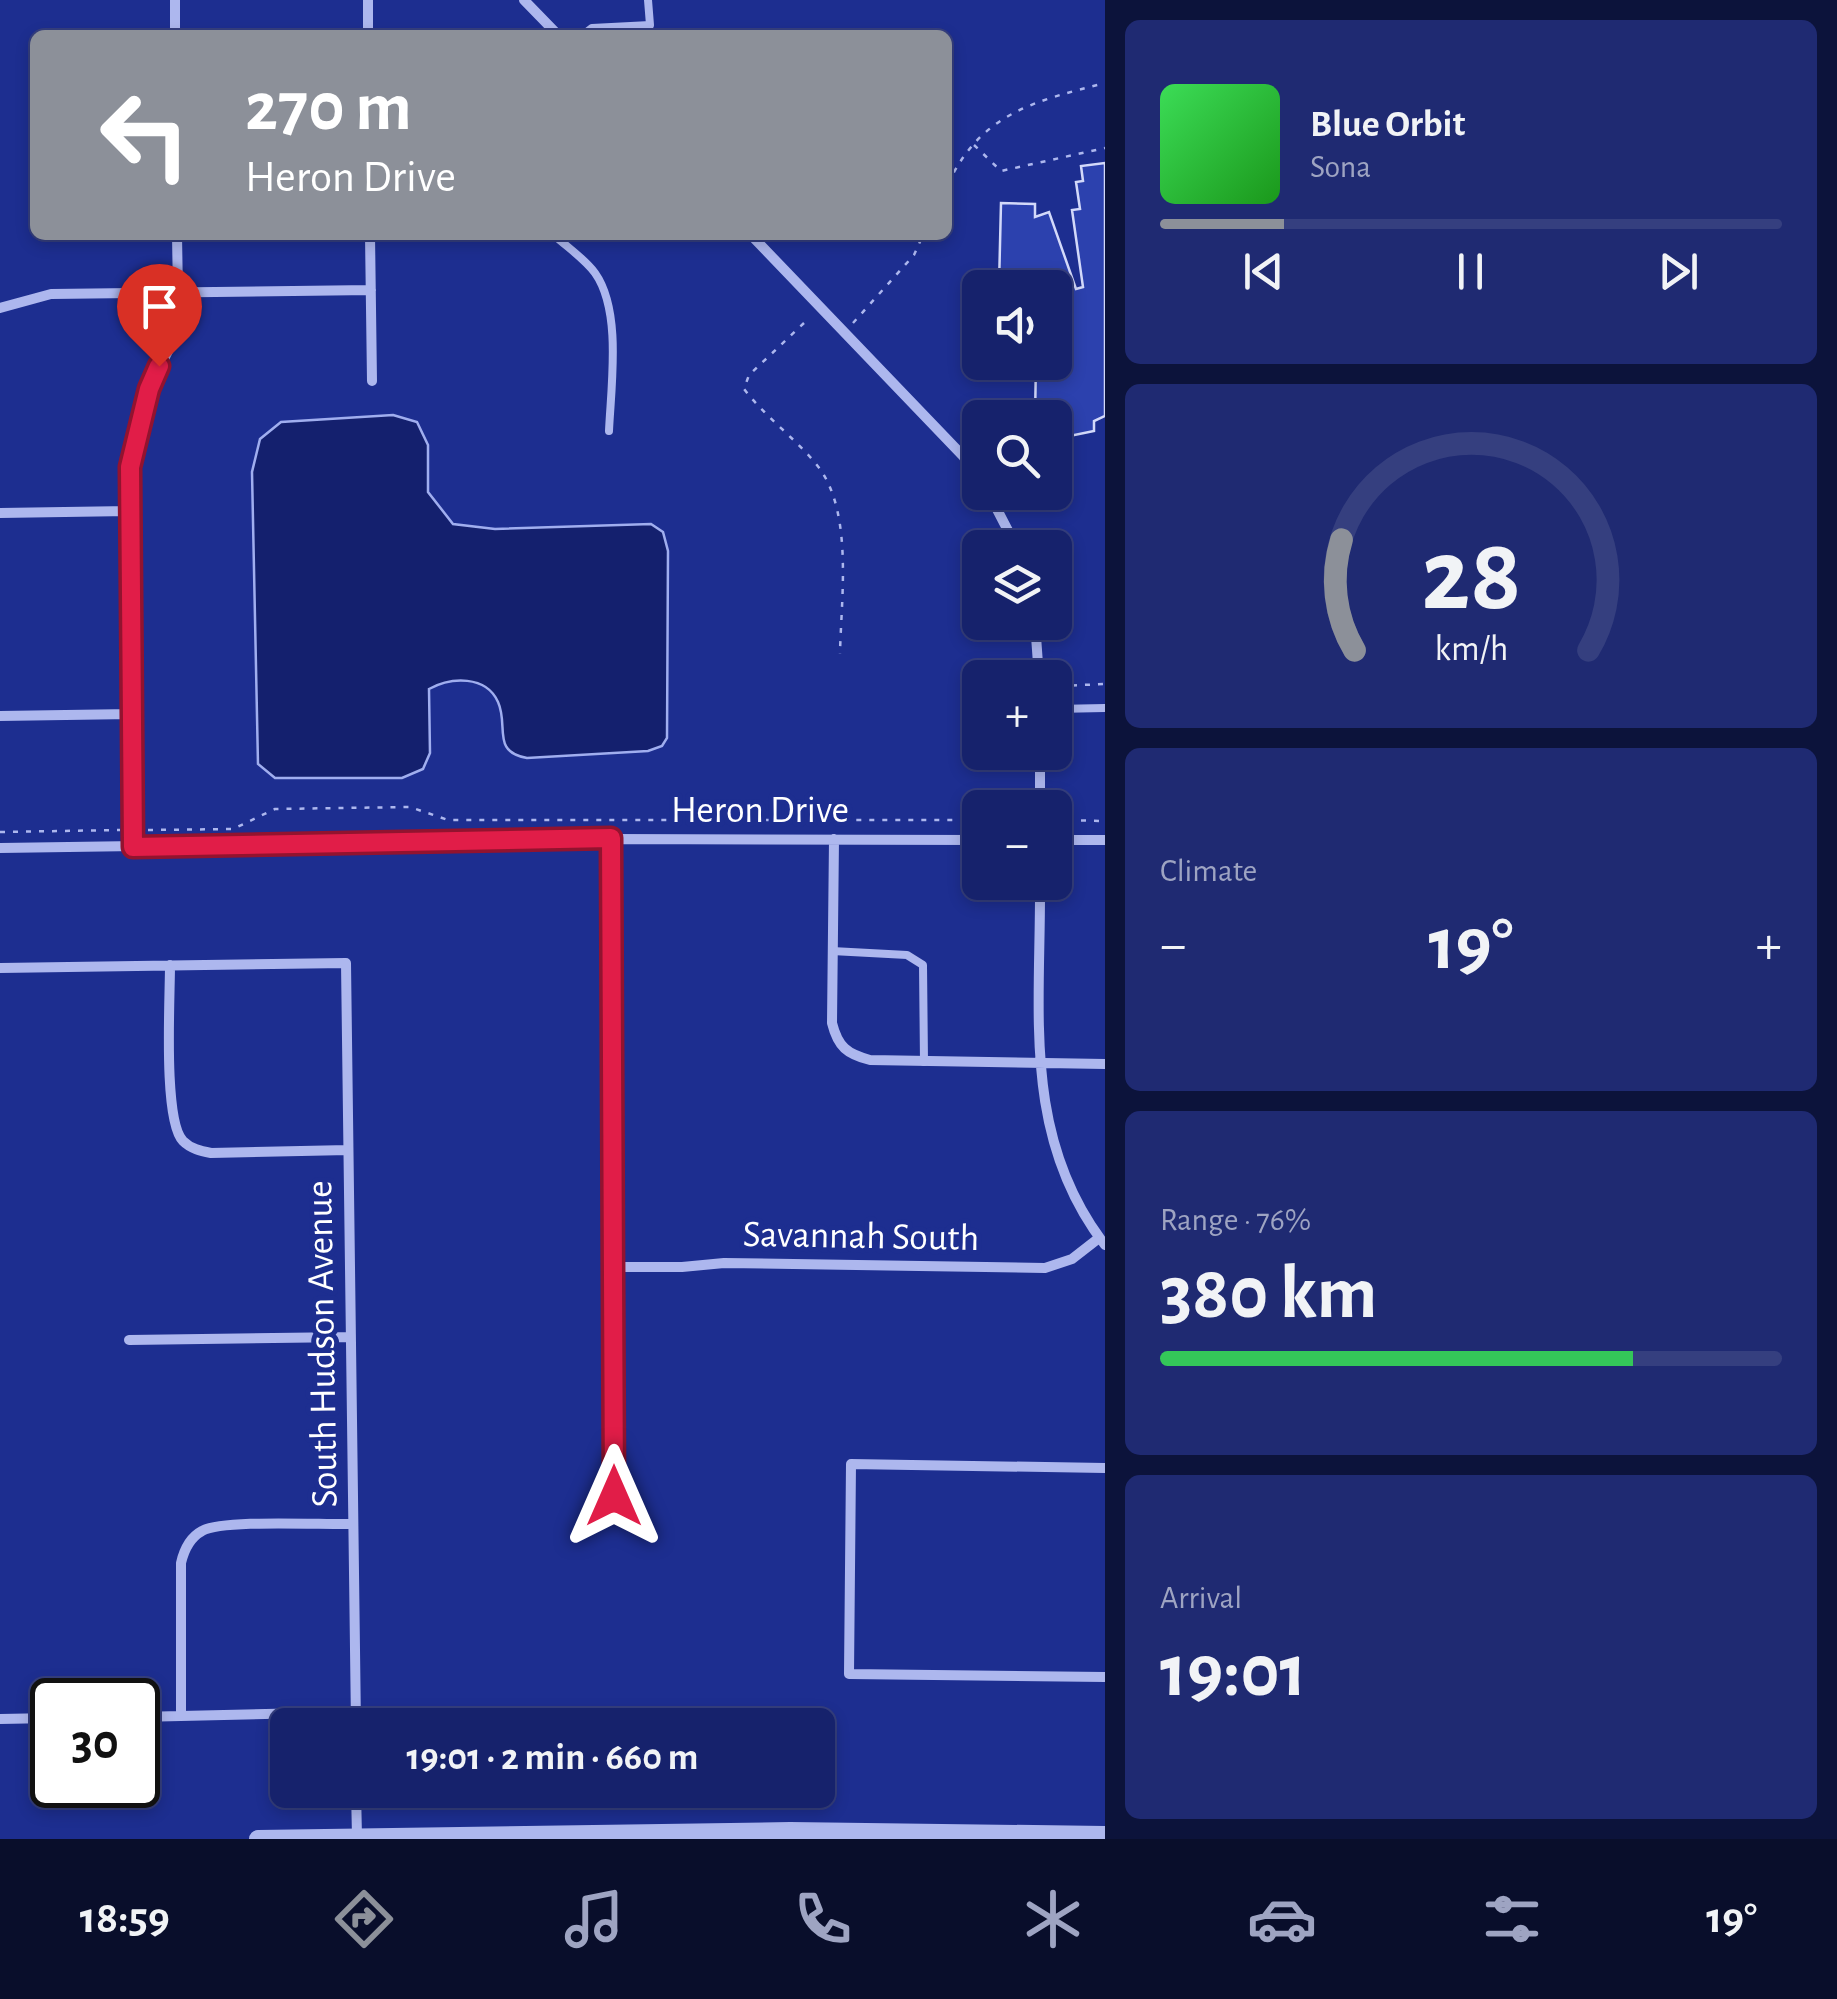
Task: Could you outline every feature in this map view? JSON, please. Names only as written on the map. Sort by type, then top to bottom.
[{"type":"street","points":[[175,0],[175,30]]},
{"type":"street","points":[[368,0],[368,30]]},
{"type":"street","points":[[524,0],[553,30]]},
{"type":"street","points":[[133,847],[130,467],[149,389],[172,342],[178,294],[177,240]]},
{"type":"street","points":[[370,240],[372,381]]},
{"type":"street","points":[[755,240],[962,455]]},
{"type":"street","points":[[0,308],[51,294],[371,290]]},
{"type":"street","points":[[0,513],[129,511]]},
{"type":"street","points":[[0,716],[131,714]]},
{"type":"street","points":[[611,838],[614,1496]]},
{"type":"street","name":"Heron Drive","points":[[0,848],[611,838],[962,840]]},
{"type":"street","points":[[834,839],[832,1023],[836,1040],[846,1052],[870,1060],[1104,1064]]},
{"type":"street","points":[[1072,840],[1104,840]]},
{"type":"street","points":[[1040,900],[1045,1118],[1054,1151],[1081,1211],[1102,1242]]},
{"type":"street","name":"South Hudson Avenue","points":[[170,965],[346,962],[356,1708]]},
{"type":"street","points":[[0,968],[170,965],[172,1115],[184,1142],[196,1150],[212,1153],[348,1150]]},
{"type":"street","name":"Savannah South","points":[[614,1267],[724,1263],[1045,1268],[1072,1259],[1102,1242]]},
{"type":"street","points":[[129,1340],[350,1337]]},
{"type":"street","points":[[1104,1468],[851,1464],[849,1674],[1104,1678]]},
{"type":"street","points":[[181,1716],[181,1563],[192,1540],[213,1526],[353,1524]]},
{"type":"street","points":[[160,1716],[270,1714]]},
{"type":"street","points":[[0,1719],[30,1718]]},
{"type":"street","points":[[356,1808],[357,1837]]},
{"type":"street","points":[[258,1839],[790,1831],[1104,1836]]},
{"type":"lane","points":[[589,30],[650,25],[648,0]]},
{"type":"lane","points":[[560,240],[595,272],[604,292],[612,325],[610,430]]},
{"type":"lane","points":[[1072,709],[1104,708]]},
{"type":"lane","points":[[832,951],[907,955],[922,965],[924,1062]]},
{"type":"path","points":[[952,176],[973,144],[1001,118],[1033,101],[1104,83]]},
{"type":"path","points":[[973,144],[1002,171],[1104,148]]},
{"type":"path","points":[[854,322],[914,256],[921,240]]},
{"type":"path","points":[[804,323],[749,375],[744,388],[820,470],[832,491],[841,524],[840,654]]},
{"type":"path","points":[[1072,685],[1104,684]]},
{"type":"path","points":[[0,832],[233,829],[275,810],[410,807],[448,820],[962,820]]},
{"type":"path","points":[[1072,820],[1104,821]]},
{"type":"shaded area","points":[[393,415],[417,422],[428,445],[428,492],[453,524],[495,529],[651,524],[663,532],[668,551],[667,738],[662,746],[648,751],[527,758],[516,755],[505,744],[501,711],[492,693],[477,683],[457,681],[429,689],[430,753],[423,769],[402,778],[275,778],[258,764],[252,472],[260,439],[281,422]]},
{"type":"building","points":[[1105,163],[1105,416],[1094,421],[1094,431],[1072,436],[1072,400],[1035,400],[1036,380],[1072,380],[1072,278],[1076,289],[1083,287],[1072,210],[1080,209],[1076,182],[1083,181],[1081,166]]},
{"type":"building","points":[[1001,203],[1035,204],[1035,217],[1049,212],[1069,270],[999,270]]},
{"type":"route","points":[[159,366],[149,389],[130,467],[133,847],[611,838],[614,1496]]}]
